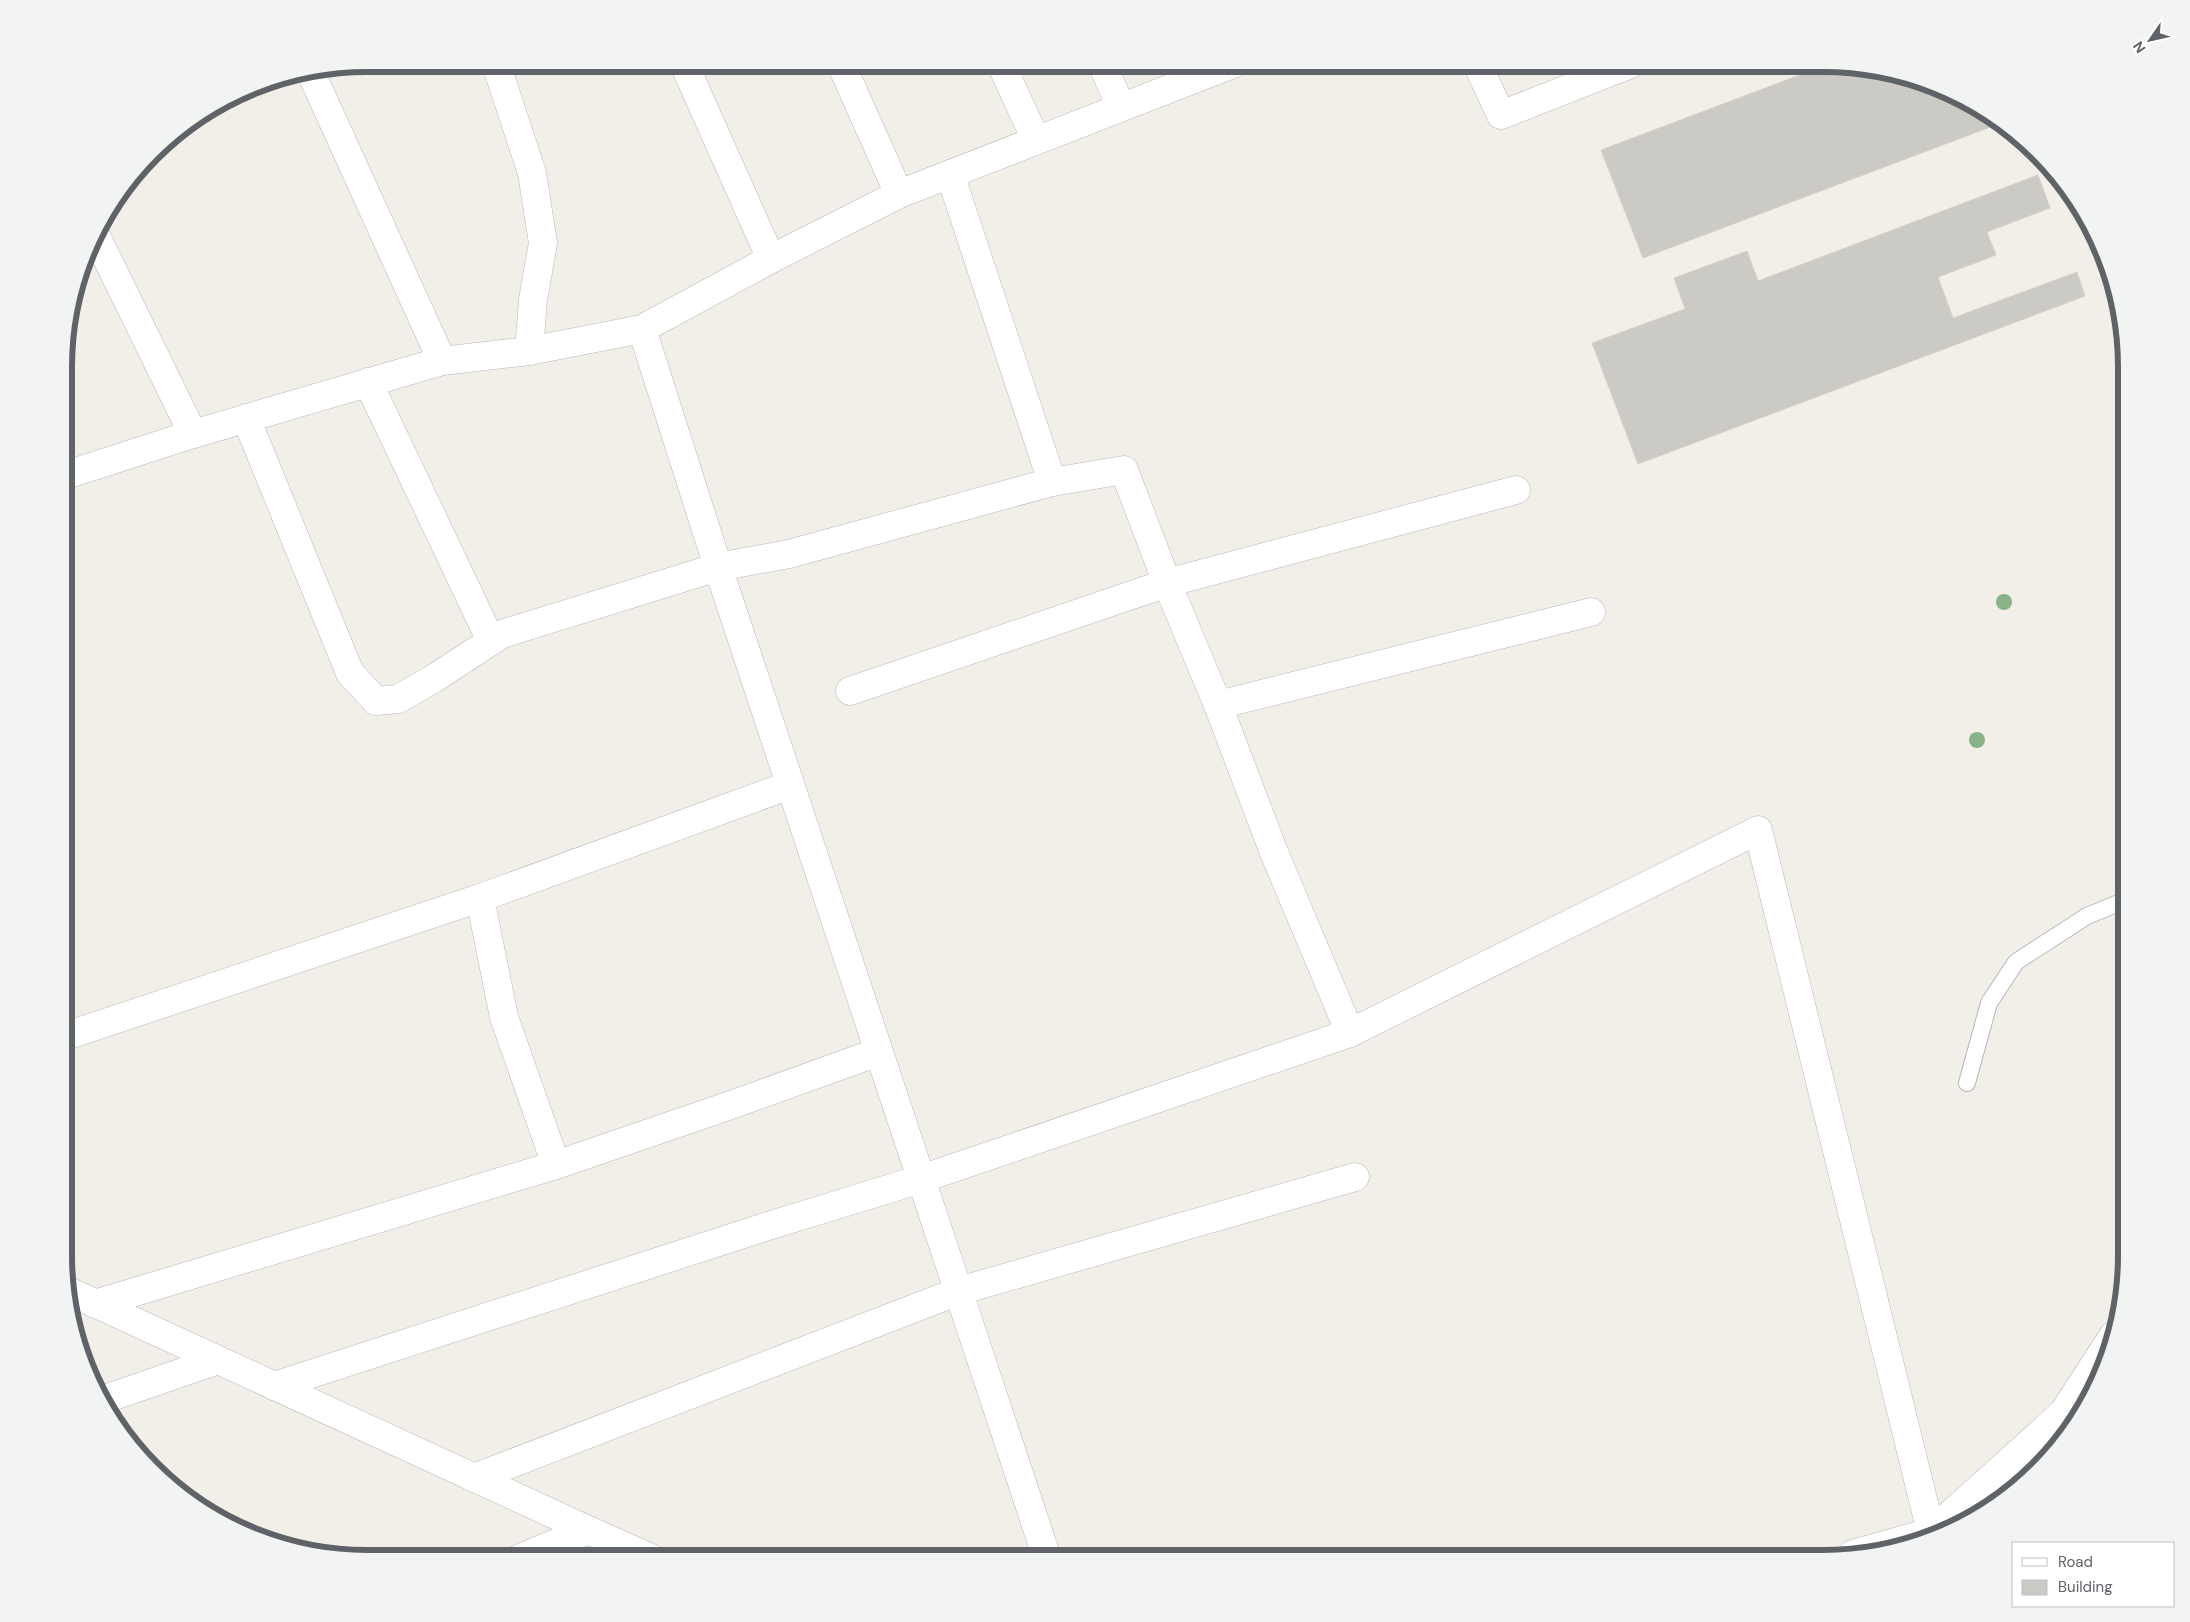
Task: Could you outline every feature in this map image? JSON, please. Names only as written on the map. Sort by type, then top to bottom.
[{"type":"street","points":[[499,73],[532,173],[543,243],[533,300],[529,351]]},
{"type":"street","points":[[688,73],[771,259]]},
{"type":"street","points":[[845,73],[899,194]]},
{"type":"street","points":[[1005,73],[1036,140]]},
{"type":"street","points":[[1106,73],[1121,107]]},
{"type":"street","points":[[72,473],[192,434],[442,360],[529,351],[642,329],[771,259],[899,194],[1210,73]]},
{"type":"street","points":[[1481,73],[1501,115],[1608,73]]},
{"type":"street","points":[[313,78],[442,360]]},
{"type":"street","points":[[950,174],[1052,482]]},
{"type":"street","points":[[100,244],[192,434]]},
{"type":"street","points":[[642,329],[718,567],[1044,1550]]},
{"type":"street","points":[[368,382],[491,641]]},
{"type":"street","points":[[246,418],[350,673],[376,701],[398,699],[434,679],[502,634],[718,567],[789,554],[1052,482],[1124,470],[1167,583],[1218,705],[1273,850],[1350,1033]]},
{"type":"street","points":[[850,691],[1167,583],[1516,490]]},
{"type":"street","points":[[1218,705],[1591,612]]},
{"type":"street","points":[[72,1034],[480,898],[790,785]]},
{"type":"street","points":[[274,1386],[765,1226],[922,1179],[1350,1033],[1758,830],[1930,1529]]},
{"type":"street","points":[[480,898],[504,1017],[556,1165]]},
{"type":"street","points":[[95,1304],[556,1165],[878,1052]]},
{"type":"street","points":[[474,1478],[959,1291],[1356,1177]]},
{"type":"street","points":[[75,1294],[634,1550]]},
{"type":"street","points":[[1938,1526],[2063,1413],[2098,1359]]},
{"type":"street","points":[[110,1397],[218,1360]]},
{"type":"street","points":[[539,1550],[588,1530]]},
{"type":"lane","points":[[1967,1084],[1989,1003],[2016,962],[2087,916],[2118,903]]},
{"type":"building","points":[[1805,73],[1861,75],[1917,88],[1953,103],[1992,126],[1643,258],[1601,150]]},
{"type":"building","points":[[2038,175],[2050,208],[1987,232],[1996,255],[1938,277],[1953,318],[2077,272],[2085,296],[1638,464],[1592,343],[1685,309],[1674,278],[1747,251],[1758,281]]}]
